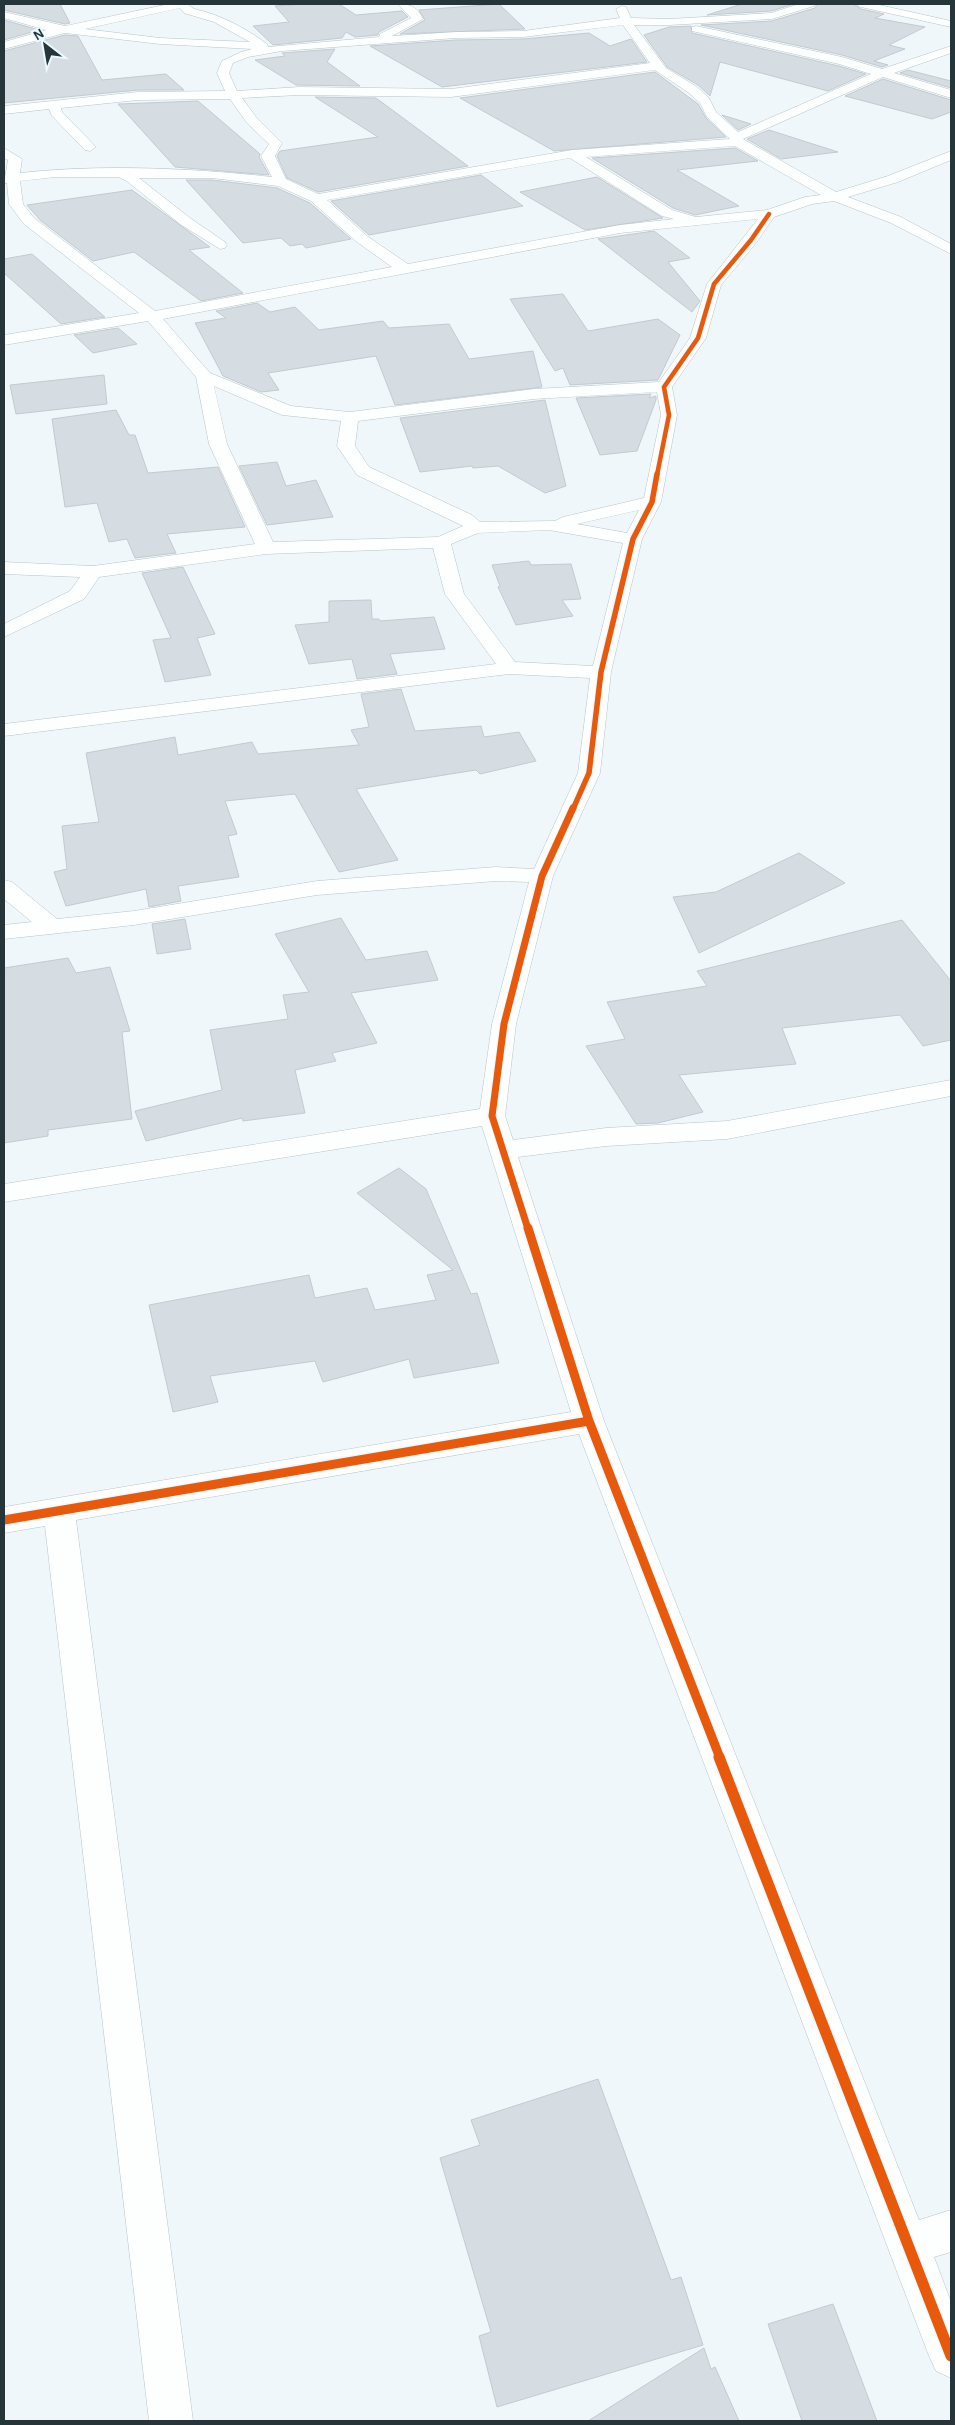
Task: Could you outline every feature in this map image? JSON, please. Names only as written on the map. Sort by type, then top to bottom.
[{"type":"street","points":[[374,41],[417,19],[415,14],[403,4]]},
{"type":"street","points":[[618,4],[626,21],[658,66],[693,90],[705,101],[711,114],[737,139],[835,197],[896,220],[951,250]]},
{"type":"street","points":[[545,32],[626,21],[669,22],[776,15],[810,4]]},
{"type":"street","points":[[861,4],[951,24]]},
{"type":"street","points":[[185,6],[186,27],[202,43]]},
{"type":"street","points":[[4,46],[70,29],[185,6],[245,32],[263,46]]},
{"type":"street","points":[[626,21],[653,10]]},
{"type":"street","points":[[4,16],[34,25],[160,41],[282,48]]},
{"type":"street","points":[[669,22],[842,61],[951,94]]},
{"type":"street","points":[[225,78],[245,54],[282,48],[456,34],[545,32],[616,36],[640,42]]},
{"type":"street","points":[[217,45],[225,78],[262,132],[276,143],[268,156],[281,182]]},
{"type":"street","points":[[316,198],[572,154],[737,139],[883,73],[951,49]]},
{"type":"street","points":[[4,110],[138,96],[225,78],[299,91],[451,93],[658,66]]},
{"type":"street","points":[[138,96],[187,82]]},
{"type":"street","points":[[54,106],[56,113],[90,147]]},
{"type":"street","points":[[4,152],[15,159],[9,178],[16,204],[29,221],[152,316],[204,376],[288,411],[350,417],[534,394],[664,386]]},
{"type":"street","points":[[572,154],[667,213],[735,235]]},
{"type":"street","points":[[4,340],[152,316],[620,229],[769,214],[810,200],[835,197],[893,178],[951,155]]},
{"type":"street","points":[[9,178],[56,173],[212,174],[281,182],[316,198],[362,239],[405,269]]},
{"type":"street","points":[[120,173],[133,179],[185,222],[220,245]]},
{"type":"street","points":[[769,214],[735,235],[714,284],[698,338],[664,386],[669,415],[652,502],[633,539],[601,672],[589,773],[542,876],[504,1024],[492,1116],[589,1421],[951,2356]]},
{"type":"street","points":[[204,376],[218,444],[266,548]]},
{"type":"street","points":[[350,417],[346,446],[363,471],[466,518],[475,528]]},
{"type":"street","points":[[549,526],[652,502]]},
{"type":"street","points":[[4,568],[93,572],[266,548],[440,542],[475,528],[549,526],[633,539]]},
{"type":"street","points":[[440,542],[455,594],[509,668]]},
{"type":"street","points":[[4,632],[77,596],[93,572]]},
{"type":"street","points":[[4,730],[509,668],[601,672]]},
{"type":"street","points":[[4,932],[134,918],[317,888],[496,874],[542,876]]},
{"type":"street","points":[[4,887],[52,927]]},
{"type":"street","points":[[503,1150],[606,1137],[726,1130],[951,1088]]},
{"type":"street","points":[[4,1193],[492,1116]]},
{"type":"street","points":[[4,1520],[589,1421]]},
{"type":"street","points":[[59,1510],[171,2421]]},
{"type":"street","points":[[909,2244],[951,2231]]},
{"type":"building","points":[[4,4],[60,4],[70,23],[65,24],[4,10]]},
{"type":"building","points":[[339,4],[356,15],[402,11],[408,17],[379,32],[378,35],[355,37],[346,32],[342,38],[273,45],[253,26],[289,22],[275,6]]},
{"type":"building","points":[[499,4],[525,29],[400,34],[425,20],[419,10]]},
{"type":"building","points":[[742,4],[794,4],[771,11],[707,15]]},
{"type":"building","points":[[817,4],[853,4],[861,9],[884,14],[875,18],[925,27],[889,45],[905,49],[874,61],[888,65],[882,67],[842,55],[701,25],[772,21],[815,8]]},
{"type":"building","points":[[4,20],[39,30],[4,40]]},
{"type":"building","points":[[691,26],[692,33],[839,66],[866,74],[828,91],[720,62],[710,96],[698,85],[667,67],[644,35],[669,27]]},
{"type":"building","points":[[589,33],[610,46],[631,39],[647,62],[442,87],[370,46],[456,40],[523,39]]},
{"type":"building","points":[[65,35],[78,36],[102,80],[166,74],[184,90],[138,90],[4,103],[4,51]]},
{"type":"building","points":[[335,49],[327,62],[360,86],[296,85],[255,60],[285,56],[282,53]]},
{"type":"building","points":[[908,70],[951,81],[951,88],[900,73]]},
{"type":"building","points":[[655,72],[698,104],[706,118],[726,137],[554,151],[460,98]]},
{"type":"building","points":[[883,79],[951,100],[951,112],[932,119],[845,96]]},
{"type":"building","points":[[315,97],[376,98],[468,166],[318,192],[287,178],[277,156],[280,151],[378,137]]},
{"type":"building","points":[[198,101],[260,154],[259,157],[269,175],[175,167],[118,104]]},
{"type":"building","points":[[722,115],[751,124],[738,130]]},
{"type":"building","points":[[769,130],[838,152],[781,159],[747,139]]},
{"type":"building","points":[[735,148],[758,161],[677,170],[739,206],[695,215],[673,208],[592,158]]},
{"type":"building","points":[[481,175],[523,206],[369,235],[331,201]]},
{"type":"building","points":[[597,177],[663,218],[585,230],[520,192]]},
{"type":"building","points":[[186,180],[212,180],[277,188],[310,203],[351,239],[306,248],[302,244],[290,246],[281,238],[243,243]]},
{"type":"building","points":[[132,190],[210,247],[189,250],[243,293],[201,301],[134,252],[93,261],[40,220],[27,205]]},
{"type":"building","points":[[654,231],[690,258],[668,262],[700,301],[692,312],[598,239]]},
{"type":"building","points":[[32,254],[105,317],[61,324],[4,273],[4,259]]},
{"type":"building","points":[[563,294],[588,331],[658,319],[680,335],[658,380],[570,385],[563,368],[555,371],[510,299]]},
{"type":"building","points":[[257,303],[270,312],[295,307],[319,330],[383,321],[389,328],[449,324],[469,359],[533,351],[542,387],[395,405],[376,356],[268,373],[279,390],[261,392],[223,376],[195,323],[226,318],[216,311]]},
{"type":"building","points":[[118,328],[137,344],[93,353],[74,335]]},
{"type":"building","points":[[104,375],[107,404],[16,414],[10,385]]},
{"type":"building","points":[[651,394],[649,398],[656,396],[656,400],[637,451],[600,455],[576,398]]},
{"type":"building","points":[[545,400],[566,486],[545,493],[498,466],[473,468],[472,466],[420,472],[400,418]]},
{"type":"building","points":[[116,410],[129,435],[135,435],[148,473],[218,467],[245,527],[167,534],[176,553],[135,558],[127,539],[109,542],[97,503],[65,507],[52,419]]},
{"type":"building","points":[[277,462],[286,486],[316,480],[333,517],[267,525],[239,466]]},
{"type":"building","points":[[529,561],[531,565],[571,564],[581,599],[562,600],[573,616],[516,625],[498,587],[500,586],[492,565]]},
{"type":"building","points":[[183,567],[215,634],[197,638],[211,675],[165,682],[153,640],[171,638],[142,573]]},
{"type":"building","points":[[371,600],[372,619],[379,619],[380,621],[434,617],[445,649],[390,654],[397,674],[357,679],[352,659],[309,664],[295,625],[329,622],[329,601]]},
{"type":"building","points":[[401,689],[415,731],[481,726],[484,737],[519,732],[536,761],[480,774],[476,770],[356,789],[398,860],[339,872],[295,794],[225,801],[237,834],[228,836],[239,877],[178,886],[181,901],[149,907],[146,889],[66,906],[54,872],[67,869],[62,826],[99,822],[86,753],[175,737],[178,755],[252,742],[258,754],[359,745],[351,730],[369,727],[361,694]]},
{"type":"building","points":[[799,853],[845,883],[699,953],[673,897],[716,892]]},
{"type":"building","points":[[341,918],[366,960],[427,951],[438,980],[351,993],[377,1043],[332,1053],[336,1061],[295,1070],[305,1113],[243,1121],[242,1118],[146,1141],[135,1111],[222,1090],[210,1030],[288,1019],[283,995],[309,992],[275,934]]},
{"type":"building","points":[[185,919],[191,949],[157,954],[152,924]]},
{"type":"building","points":[[902,920],[951,981],[951,1040],[923,1046],[900,1015],[782,1028],[796,1064],[679,1075],[703,1112],[658,1123],[636,1124],[586,1046],[625,1039],[607,1002],[707,986],[697,971]]},
{"type":"building","points":[[68,958],[76,973],[110,967],[130,1031],[122,1032],[132,1119],[48,1130],[48,1136],[4,1143],[4,968]]},
{"type":"building","points":[[399,1168],[426,1189],[471,1294],[477,1293],[499,1363],[414,1378],[409,1359],[323,1382],[315,1361],[210,1376],[218,1402],[173,1412],[149,1305],[309,1275],[315,1298],[367,1288],[375,1310],[436,1300],[427,1275],[453,1270],[357,1193]]},
{"type":"building","points":[[598,2079],[671,2280],[681,2277],[703,2345],[497,2407],[479,2336],[491,2332],[440,2158],[480,2145],[471,2120]]},
{"type":"building","points":[[833,2304],[877,2421],[802,2421],[768,2324]]},
{"type":"building","points":[[704,2348],[711,2369],[715,2367],[739,2421],[588,2421]]},
{"type":"cycle path","points":[[589,1421],[492,1116],[504,1024],[542,876],[589,773],[601,672],[633,539],[652,502],[669,415],[664,387],[698,338],[714,284],[751,240],[769,214]]},
{"type":"cycle path","points":[[4,1520],[589,1421],[951,2356]]}]
